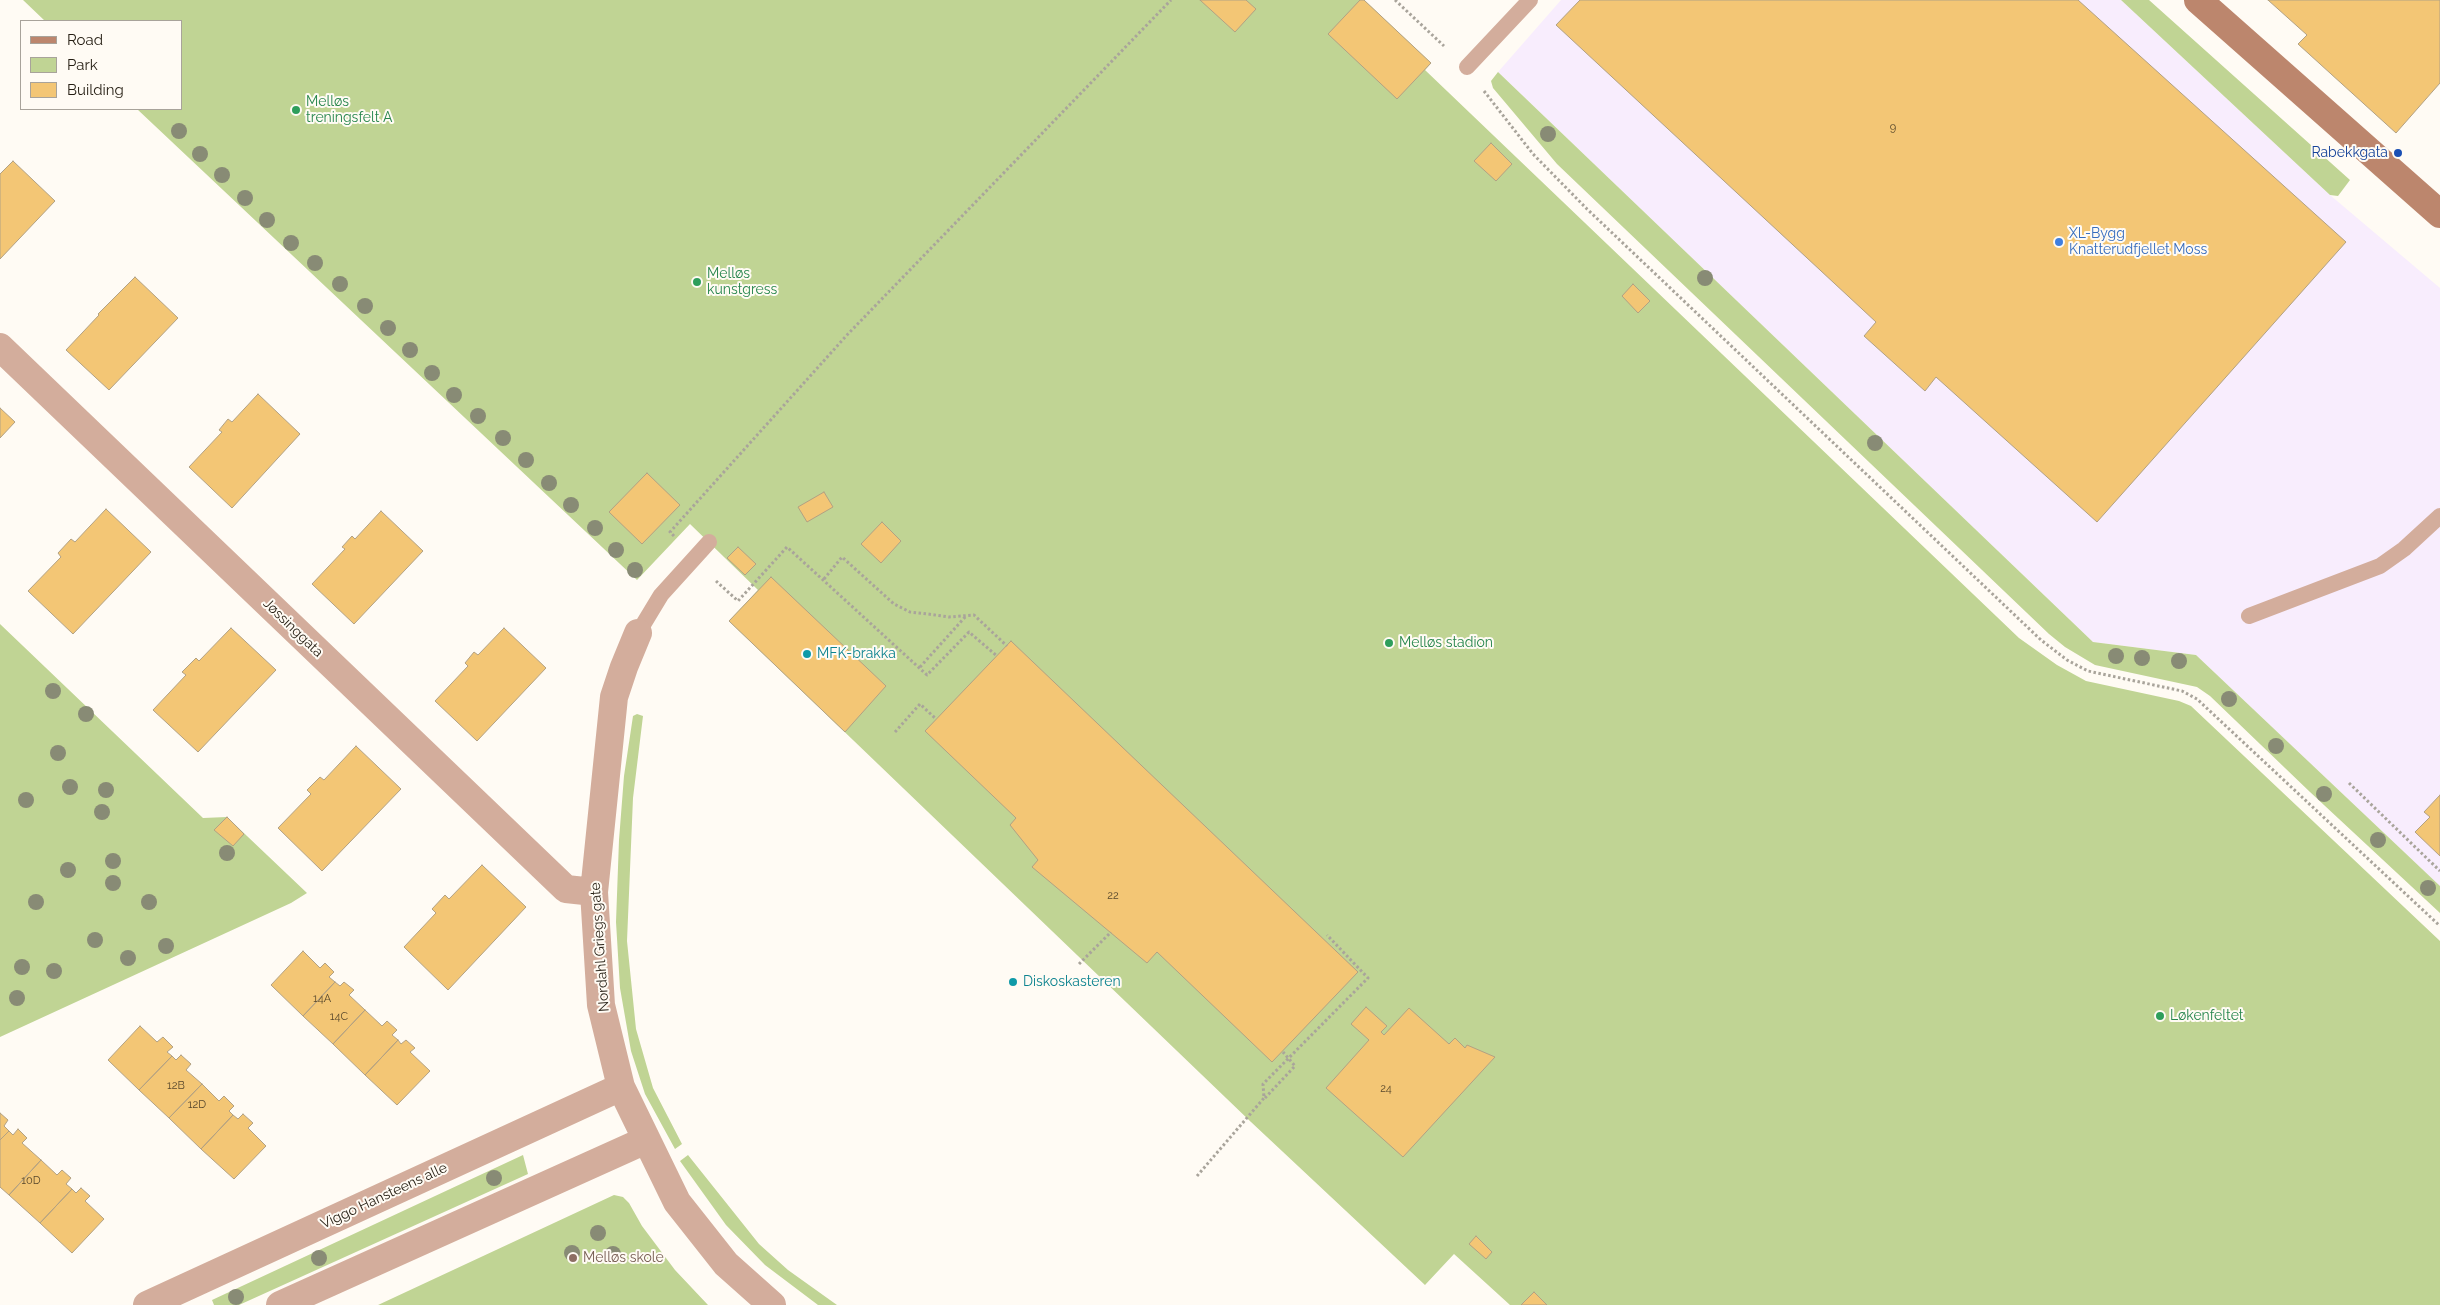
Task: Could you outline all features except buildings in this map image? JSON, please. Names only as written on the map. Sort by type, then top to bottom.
[{"type":"street","points":[[2198,0],[2440,214]]},
{"type":"street","name":"Jøssinggata","points":[[0,347],[566,889],[594,892]]},
{"type":"street","name":"Nordahl Griegs gate","points":[[638,633],[614,697],[594,892],[601,1005],[621,1087],[677,1202],[726,1264],[772,1305]]},
{"type":"street","name":"Viggo Hansteens alle","points":[[147,1305],[621,1087]]},
{"type":"street","points":[[280,1305],[646,1140]]},
{"type":"lane","points":[[1467,67],[1530,0]]},
{"type":"lane","points":[[2249,616],[2380,566],[2404,549],[2440,516]]},
{"type":"lane","points":[[638,633],[661,595],[709,542]]},
{"type":"path","points":[[997,656],[969,632],[927,675],[787,547],[738,601],[693,559],[670,532],[847,335],[1171,0]]},
{"type":"path","points":[[1395,0],[1467,67],[1533,154],[1587,209],[2041,640],[2067,660],[2088,671],[2182,691],[2197,699],[2440,926]]},
{"type":"path","points":[[824,579],[842,557],[894,604],[910,612],[949,617],[974,616],[1007,646]]},
{"type":"path","points":[[920,668],[967,616]]},
{"type":"path","points":[[895,732],[920,704],[936,719]]},
{"type":"path","points":[[2349,783],[2440,871]]},
{"type":"path","points":[[1079,964],[1111,932]]},
{"type":"path","points":[[1264,1098],[1263,1084],[1368,978],[1326,935]]},
{"type":"path","points":[[1197,1176],[1264,1098],[1296,1066],[1283,1052]]},
{"type":"shaded area","points":[[1561,0],[2121,0],[2330,195],[2440,288],[2440,886],[2196,655],[2093,642],[1498,72]]},
{"type":"green space","points":[[23,0],[1364,0],[1431,63],[1425,70],[2019,638],[2057,665],[2086,681],[2179,701],[2191,706],[2440,941],[2440,1305],[1547,1305],[1534,1292],[1521,1305],[1510,1305],[1454,1254],[1425,1285],[1251,1122],[729,621],[758,590],[690,524],[637,580],[138,110],[182,110],[182,20],[44,20]]},
{"type":"green space","points":[[2121,0],[2149,0],[2350,180],[2338,196],[2330,195]]},
{"type":"green space","points":[[1498,72],[2093,642],[2196,655],[2440,886],[2440,913],[2210,696],[2197,687],[2095,665],[2065,647],[2049,634],[1557,164],[1493,88],[1491,81]]},
{"type":"green space","points":[[0,624],[203,818],[227,817],[307,893],[291,903],[0,1037]]},
{"type":"green space","points":[[637,714],[643,716],[633,798],[627,941],[636,1029],[653,1088],[682,1144],[675,1149],[645,1094],[631,1051],[620,988],[616,922],[619,840],[624,776],[633,716]]},
{"type":"green space","points":[[523,1155],[528,1174],[239,1305],[214,1305],[212,1300]]},
{"type":"green space","points":[[688,1155],[759,1244],[788,1270],[837,1305],[818,1305],[765,1265],[726,1225],[680,1161]]},
{"type":"green space","name":"Melløs skole","points":[[614,1195],[623,1197],[629,1203],[642,1226],[675,1270],[708,1305],[378,1305]]},
{"type":"place","name":"Melløs treningsfelt A","points":[[296,110]]},
{"type":"place","name":"Rabekkgata","points":[[2398,153]]},
{"type":"place","name":"XL-Bygg Knatterudfjellet Moss","points":[[2059,242]]},
{"type":"place","name":"Melløs kunstgress","points":[[697,282]]},
{"type":"place","name":"Melløs stadion","points":[[1389,643]]},
{"type":"place","name":"MFK-brakka","points":[[807,654]]},
{"type":"place","name":"Diskoskasteren","points":[[1013,982]]},
{"type":"place","name":"Løkenfeltet","points":[[2160,1016]]},
{"type":"place","name":"Melløs skole","points":[[573,1258]]}]
